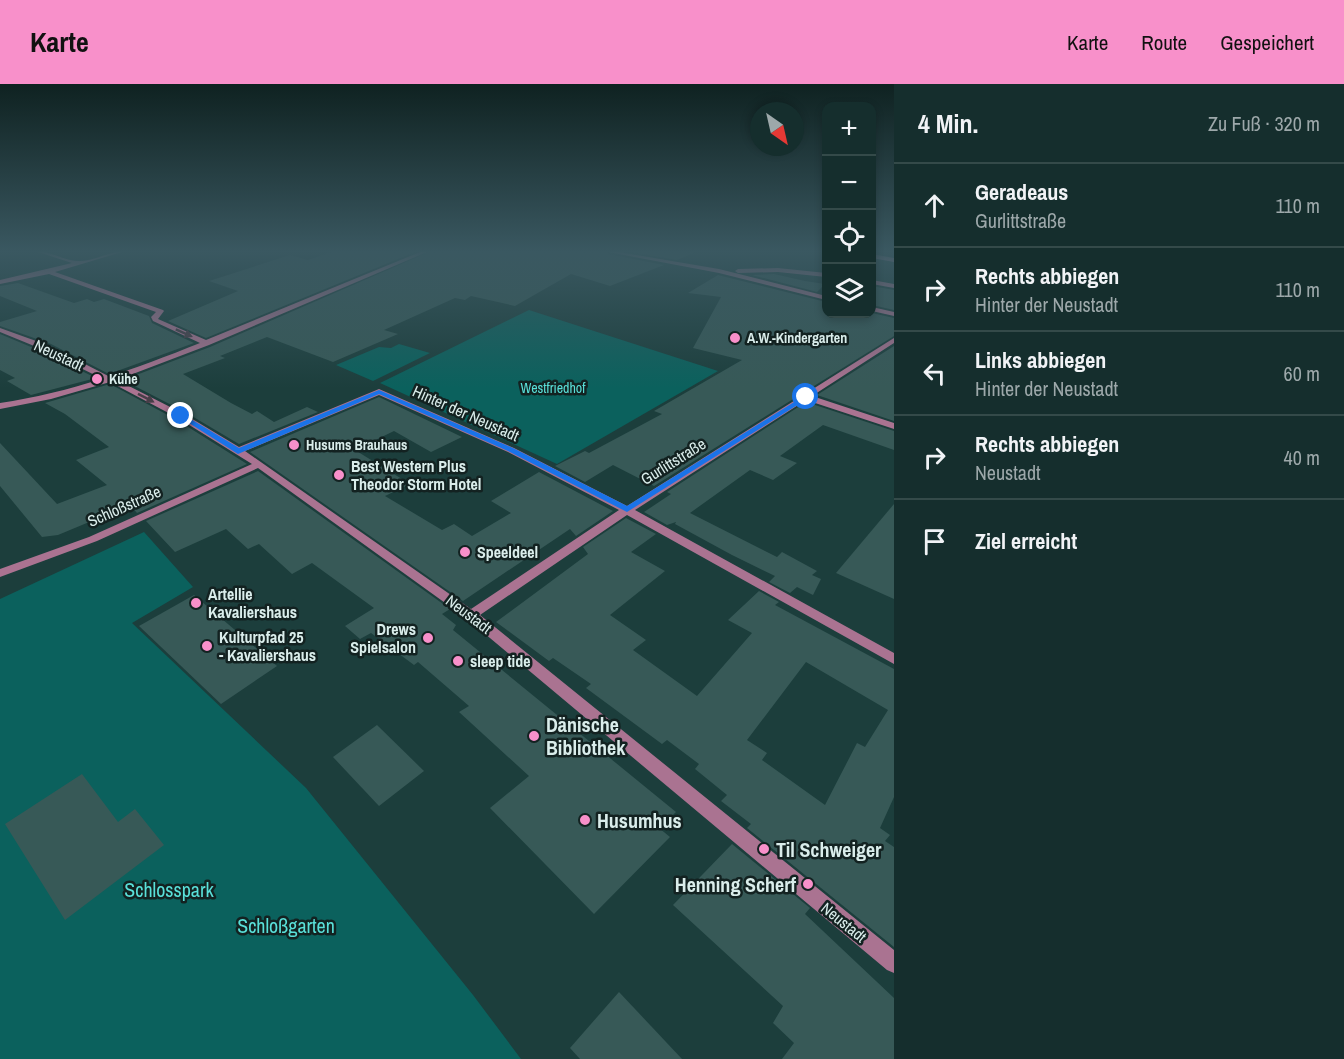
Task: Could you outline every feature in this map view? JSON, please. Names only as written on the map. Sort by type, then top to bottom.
[{"type":"street","points":[[122,298],[160,311],[154,317],[155,320],[206,343]]},
{"type":"street","points":[[0,406],[53,397],[111,380],[315,298]]},
{"type":"street","points":[[876,310],[894,315]]},
{"type":"street","name":"Neustadt","points":[[0,330],[47,348],[181,416],[259,464],[471,615],[894,963]]},
{"type":"street","name":"Gurlittstraße","points":[[471,615],[627,510],[894,340]]},
{"type":"street","name":"Hinter der Neustadt","points":[[238,451],[379,392],[511,450],[627,510],[894,659]]},
{"type":"street","points":[[806,397],[894,426]]},
{"type":"street","name":"Schloßstraße","points":[[0,573],[93,538],[259,464]]},
{"type":"green space","name":"Westfriedhof","points":[[529,310],[718,371],[557,464],[380,383]]},
{"type":"green space","points":[[399,344],[430,353],[373,381],[336,365],[379,347],[391,348]]},
{"type":"green space","name":"Schlosspark","points":[[144,532],[193,587],[132,623],[306,788],[473,995],[521,1059],[0,1059],[0,599]]},
{"type":"building","points":[[4,298],[59,298],[74,303],[87,299],[94,302],[104,299],[149,316],[152,323],[194,343],[109,374],[51,344],[0,326],[0,322],[37,311]]},
{"type":"building","points":[[223,298],[304,298],[206,338],[168,321]]},
{"type":"building","points":[[324,298],[469,298],[465,300],[455,298],[384,330],[398,334],[333,362],[267,337],[220,356],[225,358],[183,374],[231,403],[252,414],[257,411],[274,422],[307,407],[318,412],[239,444],[185,412],[123,380],[210,347]]},
{"type":"building","points":[[478,298],[530,298],[515,306]]},
{"type":"building","points":[[721,298],[808,298],[822,301],[822,318],[876,318],[876,314],[894,318],[894,336],[654,486],[613,465],[585,482],[555,466],[585,451],[589,453],[662,414],[654,411],[742,360],[693,348]]},
{"type":"building","points":[[876,298],[894,298],[894,310],[876,306]]},
{"type":"building","points":[[0,334],[96,378],[31,395],[7,381],[15,378],[0,370]]},
{"type":"building","points":[[894,346],[894,421],[817,395]]},
{"type":"building","points":[[110,384],[177,420],[247,464],[137,513],[130,505],[58,535],[42,537],[0,486],[0,443],[57,504],[107,485],[76,460],[109,447],[65,414],[45,403]]},
{"type":"building","points":[[379,397],[462,437],[431,452],[394,431],[355,450],[410,484],[385,496],[442,530],[454,524],[472,536],[511,513],[491,501],[539,472],[613,511],[576,536],[570,529],[463,601],[250,452]]},
{"type":"building","points":[[806,402],[894,431],[894,450],[823,425],[780,456],[797,463],[773,480],[750,470],[690,513],[777,557],[782,552],[817,571],[812,575],[821,579],[813,595],[797,587],[790,593],[769,582],[775,576],[675,524],[676,522],[667,525],[644,512],[671,494],[667,492]]},
{"type":"building","points":[[258,471],[450,609],[442,614],[456,625],[453,630],[676,812],[659,828],[670,837],[594,914],[490,808],[529,776],[459,712],[469,706],[418,662],[414,665],[371,633],[360,639],[345,626],[374,608],[312,563],[292,574],[259,544],[248,549],[226,529],[175,552],[146,521]]},
{"type":"building","points":[[894,504],[894,599],[836,573]]},
{"type":"building","points":[[626,518],[656,534],[631,552],[665,571],[610,615],[646,640],[633,650],[697,696],[752,633],[728,620],[759,591],[779,602],[775,605],[894,669],[894,797],[880,828],[890,835],[885,841],[894,847],[894,947],[747,828],[751,824],[721,801],[727,795],[695,769],[699,764],[667,740],[662,744],[586,688],[591,684],[553,658],[549,661],[496,622],[588,554],[583,547]],"holes":[[[806,662],[888,710],[865,747],[857,743],[825,805],[762,760],[767,753],[747,740]]]},
{"type":"building","name":"Kulturpfad 25 - Kavaliershaus","points":[[194,595],[277,666],[221,704],[139,626]]},
{"type":"building","points":[[377,725],[424,771],[379,806],[333,757]]},
{"type":"building","points":[[82,774],[118,822],[135,809],[164,845],[65,920],[5,824]]},
{"type":"building","points":[[732,844],[810,908],[805,914],[894,998],[894,1059],[782,1059],[794,1043],[773,1023],[783,1006],[673,905]]},
{"type":"building","points":[[619,992],[682,1059],[580,1059],[570,1048]]},
{"type":"place","name":"A.W.-Kindergarten","points":[[735,338]]},
{"type":"place","name":"Kühe","points":[[97,379]]},
{"type":"place","name":"Husums Brauhaus","points":[[294,445]]},
{"type":"place","name":"Best Western Plus Theodor Storm Hotel","points":[[339,475]]},
{"type":"place","name":"Speeldeel","points":[[465,552]]},
{"type":"place","name":"Artellie Kavaliershaus","points":[[196,603]]},
{"type":"place","name":"Drews Spielsalon","points":[[428,638]]},
{"type":"place","name":"Kulturpfad 25 - Kavaliershaus","points":[[207,646]]},
{"type":"place","name":"sleep tide","points":[[458,661]]},
{"type":"place","name":"Dänische Bibliothek","points":[[534,736]]},
{"type":"place","name":"Husumhus","points":[[585,820]]},
{"type":"place","name":"Til Schweiger","points":[[764,849]]},
{"type":"place","name":"Henning Scherf","points":[[808,884]]},
{"type":"route","points":[[181,416],[238,451],[379,392],[511,450],[627,510],[806,397]]},
{"type":"park label","name":"Schloßgarten","points":[[286,925]]}]
